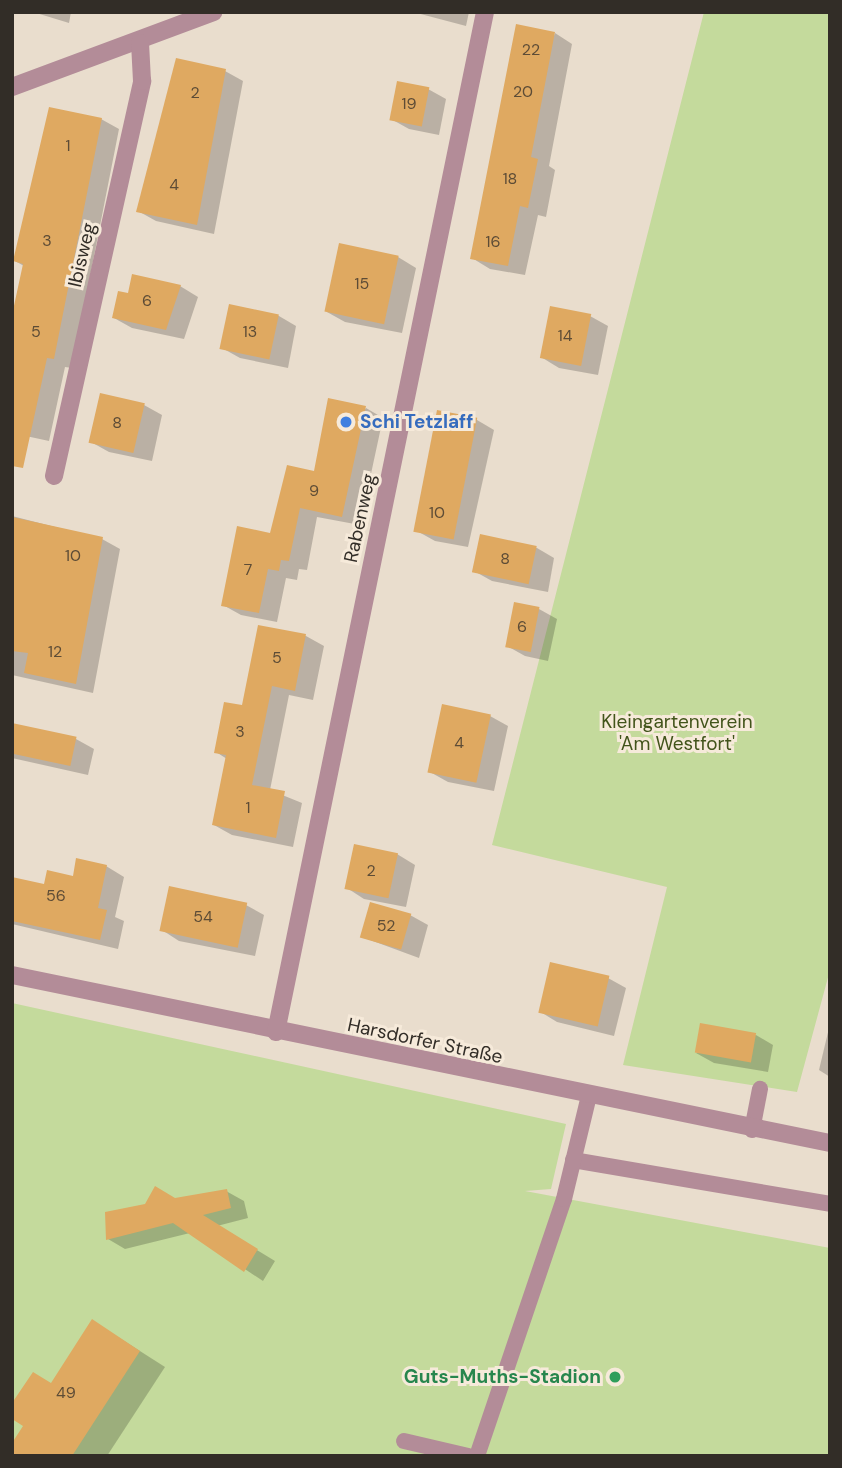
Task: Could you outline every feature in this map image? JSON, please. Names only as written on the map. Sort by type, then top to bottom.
[{"type":"street","points":[[14,82],[140,43],[187,18],[214,12]]},
{"type":"street","name":"Rabenweg","points":[[276,1032],[485,12]]},
{"type":"street","name":"Ibisweg","points":[[54,476],[142,81],[140,43]]},
{"type":"street","name":"Harsdorfer Straße","points":[[12,975],[751,1130],[830,1143]]},
{"type":"lane","points":[[751,1130],[760,1088]]},
{"type":"lane","points":[[477,1456],[573,1160],[589,1096]]},
{"type":"lane","points":[[573,1160],[830,1204]]},
{"type":"lane","points":[[404,1441],[468,1456]]},
{"type":"green space","name":"Kleingartenverein 'Am Westfort'","points":[[704,12],[830,12],[830,970],[797,1092],[623,1065],[667,887],[492,845]]},
{"type":"green space","points":[[12,1003],[566,1124],[551,1189],[525,1191],[830,1248],[830,1456],[12,1456]]},
{"type":"building","points":[[516,24],[555,32],[531,157],[538,159],[528,208],[520,206],[508,266],[470,259]]},
{"type":"building","points":[[176,58],[226,69],[197,225],[136,212]]},
{"type":"building","points":[[397,81],[429,87],[422,127],[389,120]]},
{"type":"building","points":[[49,107],[102,118],[54,359],[47,358],[23,468],[12,466],[12,315],[23,264],[13,261]]},
{"type":"building","points":[[339,243],[399,256],[384,324],[324,311]]},
{"type":"building","points":[[132,274],[181,285],[166,330],[112,318],[118,291],[128,293]]},
{"type":"building","points":[[229,304],[279,315],[269,360],[219,349]]},
{"type":"building","points":[[550,306],[591,314],[581,366],[540,358]]},
{"type":"building","points":[[100,393],[145,403],[133,453],[89,443]]},
{"type":"building","points":[[328,398],[366,406],[342,517],[300,508],[289,561],[281,560],[279,571],[268,569],[259,613],[221,606],[237,526],[270,533],[287,465],[314,471]]},
{"type":"building","points":[[437,410],[477,418],[454,540],[413,532]]},
{"type":"building","points":[[12,517],[103,537],[76,684],[24,673],[28,653],[12,651]]},
{"type":"building","points":[[480,534],[537,546],[529,584],[472,572]]},
{"type":"building","points":[[514,602],[540,607],[531,652],[505,647]]},
{"type":"building","points":[[258,625],[306,634],[295,691],[272,686],[252,785],[285,791],[276,838],[212,825],[226,755],[214,753],[224,702],[242,705]]},
{"type":"building","points":[[442,704],[491,714],[476,783],[427,772]]},
{"type":"building","points":[[12,723],[77,737],[70,766],[12,754]]},
{"type":"building","points":[[354,844],[398,853],[388,898],[344,889]]},
{"type":"building","points":[[76,858],[107,865],[98,908],[107,910],[100,940],[12,921],[12,877],[44,884],[47,870],[73,876]]},
{"type":"building","points":[[169,886],[247,903],[238,948],[159,931]]},
{"type":"building","points":[[370,902],[411,914],[401,949],[360,938]]},
{"type":"building","points":[[550,962],[609,976],[598,1026],[538,1013]]},
{"type":"building","points":[[700,1023],[756,1033],[751,1062],[695,1053]]},
{"type":"building","points":[[155,1186],[175,1198],[227,1189],[231,1208],[203,1215],[258,1249],[244,1272],[173,1223],[106,1240],[105,1212],[145,1204]]},
{"type":"building","points":[[92,1319],[140,1351],[72,1456],[12,1456],[12,1443],[23,1426],[12,1419],[12,1403],[33,1372],[51,1383]]},
{"type":"place","name":"Schi Tetzlaff","points":[[346,422]]},
{"type":"place","name":"Guts-Muths-Stadion","points":[[615,1377]]}]
